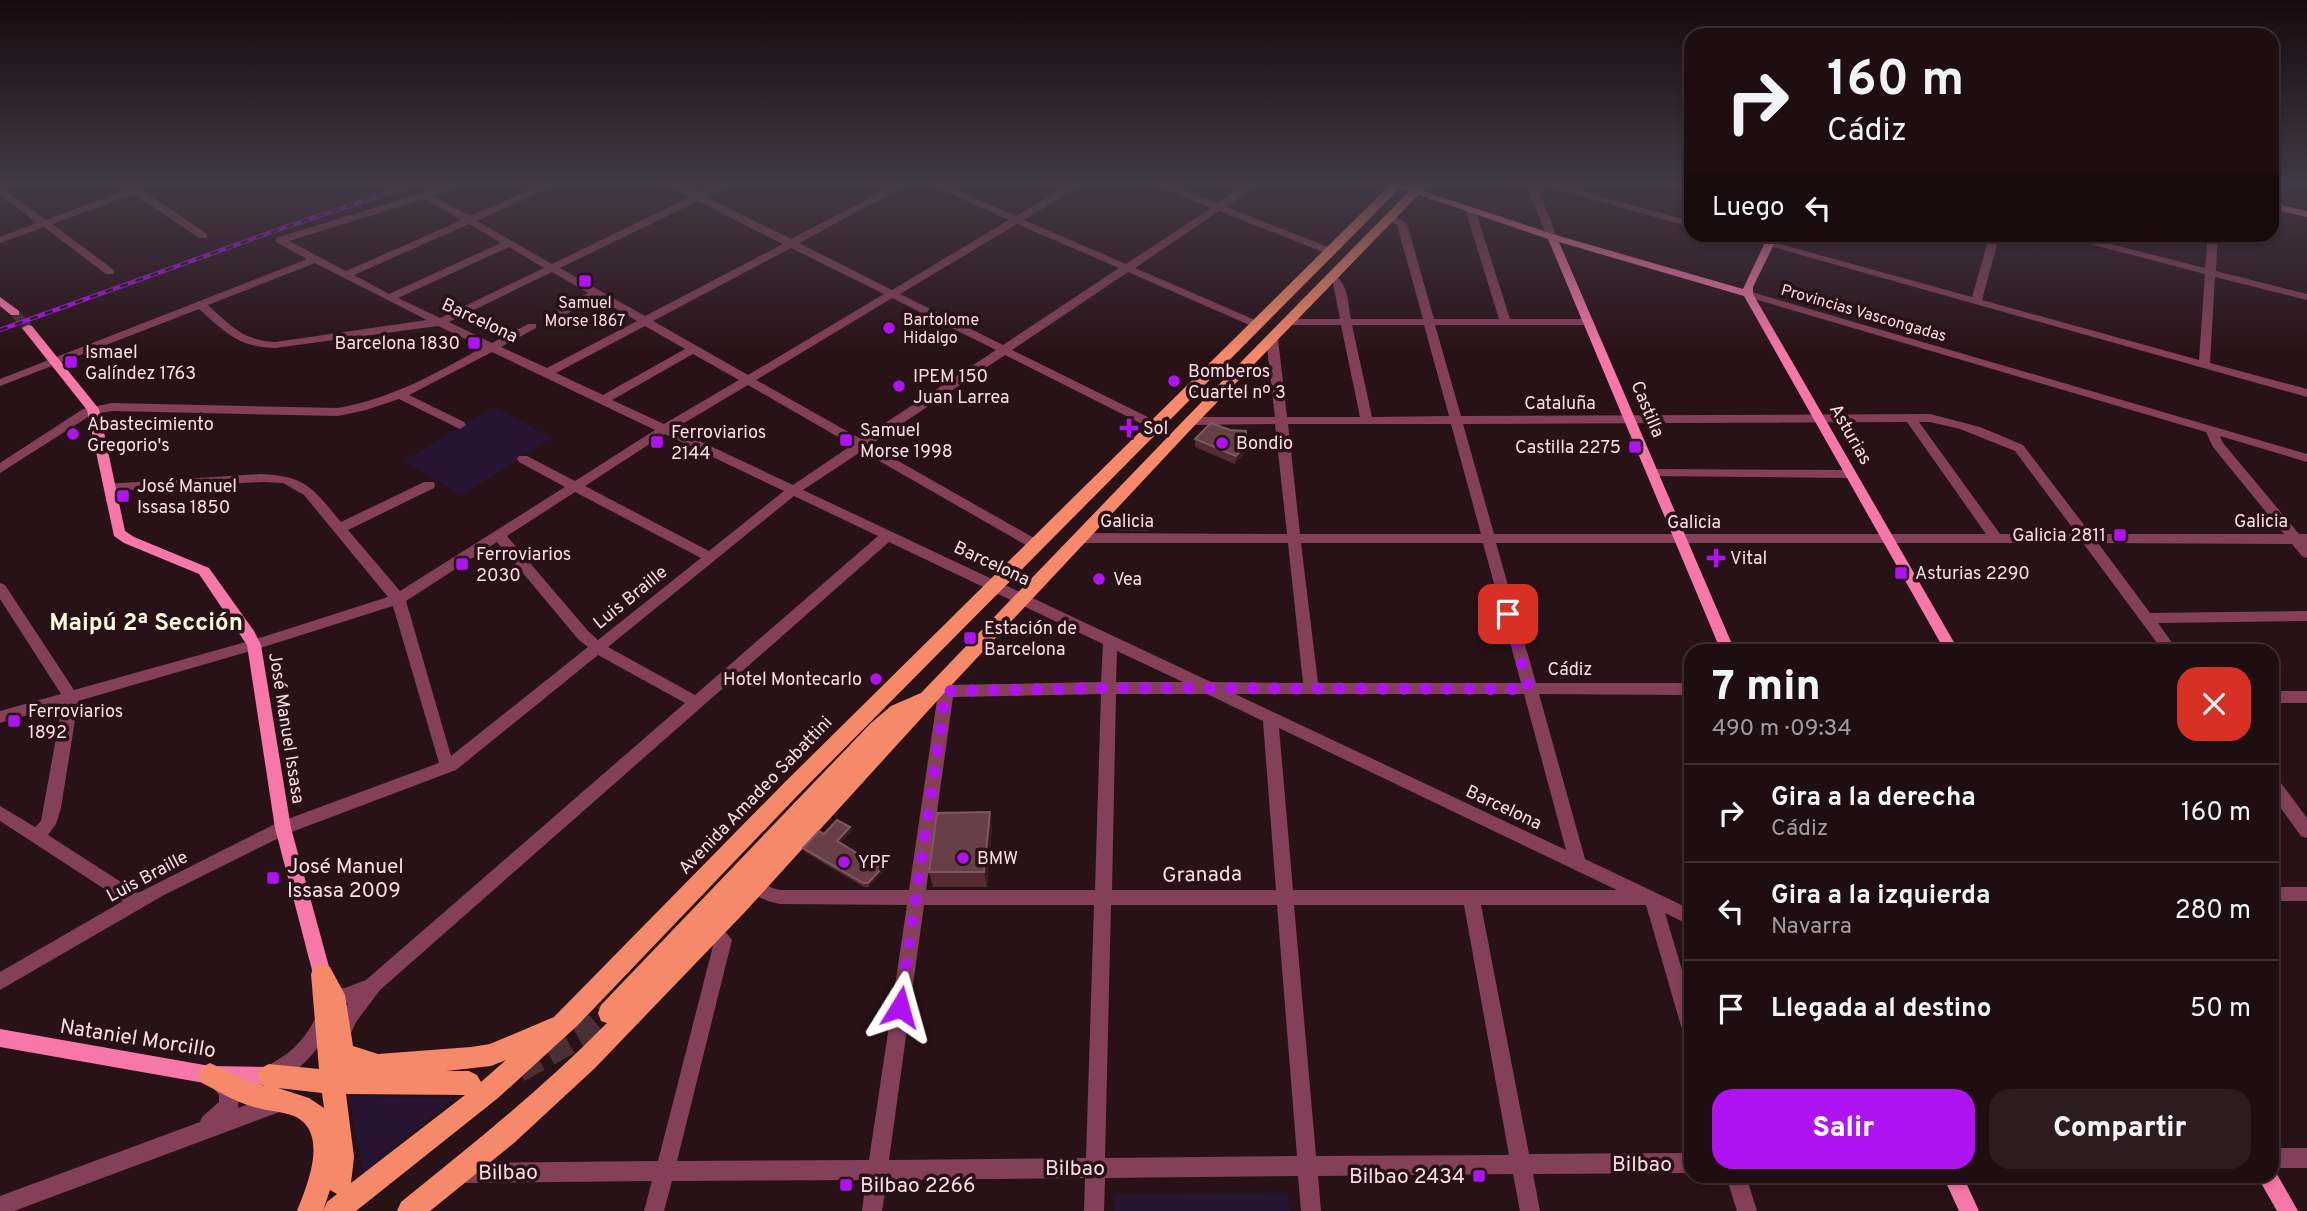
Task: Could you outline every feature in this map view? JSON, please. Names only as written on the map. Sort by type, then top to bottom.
[{"type":"main road","name":"Avenida Amadeo Sabattini","points":[[336,1211],[490,1090],[570,1017],[792,788],[1344,241]]},
{"type":"main road","points":[[410,1211],[459,1173],[587,1060],[756,885],[1191,421],[1368,241]]},
{"type":"main road","points":[[609,1013],[878,728],[898,711],[938,692]]},
{"type":"main road","points":[[322,974],[332,1026],[342,1051],[348,1058],[378,1065],[491,1055],[534,1037],[570,1017]]},
{"type":"main road","points":[[322,974],[334,995],[332,1082],[342,1157],[339,1182]]},
{"type":"main road","points":[[210,1075],[248,1093],[309,1110],[317,1120],[327,1156],[325,1170],[310,1211]]},
{"type":"main road","points":[[269,1076],[332,1082],[469,1083]]},
{"type":"street","points":[[68,241],[110,272]]},
{"type":"street","name":"Barcelona","points":[[281,241],[390,298],[1684,914]]},
{"type":"street","points":[[346,275],[423,241]]},
{"type":"street","points":[[506,241],[1036,545]]},
{"type":"street","points":[[202,305],[240,339],[252,345],[275,345],[440,322],[609,241]]},
{"type":"street","points":[[786,241],[1156,426]]},
{"type":"street","points":[[547,373],[796,241]]},
{"type":"street","points":[[0,717],[254,645],[398,599],[665,429],[982,241]]},
{"type":"street","points":[[1063,241],[1258,325]]},
{"type":"street","name":"Luis Braille","points":[[0,982],[137,901],[283,828],[450,766],[794,490],[1168,241]]},
{"type":"street","points":[[1301,241],[1332,253]]},
{"type":"street","points":[[1406,241],[1578,863]]},
{"type":"street","points":[[1480,241],[1506,322]]},
{"type":"street","name":"Castilla","points":[[1553,241],[1725,644]]},
{"type":"street","name":"Provincias Vascongadas","points":[[1564,241],[2307,458]]},
{"type":"street","points":[[1748,294],[1748,287],[1770,242]]},
{"type":"street","points":[[1778,242],[1976,302],[2307,393]]},
{"type":"street","points":[[1976,302],[1993,242]]},
{"type":"street","points":[[2089,242],[2307,297]]},
{"type":"street","points":[[2204,365],[2212,242]]},
{"type":"street","points":[[390,298],[510,243]]},
{"type":"street","points":[[0,383],[316,259]]},
{"type":"street","points":[[1333,277],[1338,283],[1367,421]]},
{"type":"street","points":[[554,317],[596,293]]},
{"type":"street","name":"Asturias","points":[[1748,294],[1948,644]]},
{"type":"street","points":[[0,300],[15,313]]},
{"type":"street","points":[[1289,322],[1588,322]]},
{"type":"street","points":[[0,469],[93,409],[112,407],[338,412],[366,408],[400,395],[532,326]]},
{"type":"street","name":"José Manuel Issasa","points":[[29,328],[93,409],[119,533],[204,571],[254,645],[283,828],[322,974]]},
{"type":"street","points":[[1272,339],[1311,688]]},
{"type":"street","points":[[603,400],[693,349]]},
{"type":"street","points":[[400,395],[460,425]]},
{"type":"street","points":[[1910,418],[1996,539]]},
{"type":"street","name":"Cataluña","points":[[1191,421],[1930,418],[1995,437],[2019,448],[2166,644]]},
{"type":"street","points":[[2211,430],[2217,444],[2301,539],[2307,553]]},
{"type":"street","points":[[523,458],[710,557]]},
{"type":"street","points":[[1653,473],[1849,474]]},
{"type":"street","points":[[111,487],[261,478],[285,480],[309,492],[398,599],[444,758],[450,766]]},
{"type":"street","points":[[340,528],[429,485]]},
{"type":"street","points":[[499,534],[583,635],[598,648],[696,702]]},
{"type":"street","points":[[269,1076],[309,1047],[317,1036],[349,1016],[374,984],[888,535]]},
{"type":"street","name":"Galicia","points":[[1080,538],[2301,539]]},
{"type":"street","points":[[0,587],[71,698],[53,808],[48,824],[38,836]]},
{"type":"street","points":[[2147,618],[2307,616]]},
{"type":"street","points":[[1094,1211],[1110,641]]},
{"type":"street","name":"Cádiz","points":[[938,692],[1109,688],[1684,689]]},
{"type":"street","points":[[872,1211],[915,899],[938,692]]},
{"type":"street","points":[[2279,697],[2307,697]]},
{"type":"street","points":[[1270,717],[1311,1211]]},
{"type":"street","points":[[2279,793],[2307,831]]},
{"type":"street","points":[[0,813],[137,901]]},
{"type":"street","name":"Granada","points":[[756,885],[766,894],[780,897],[915,899],[1285,896],[1652,898]]},
{"type":"street","points":[[2279,894],[2307,894]]},
{"type":"street","points":[[1471,897],[1530,1211]]},
{"type":"street","points":[[1652,898],[1684,1006]]},
{"type":"street","points":[[654,1211],[723,940],[713,930]]},
{"type":"street","points":[[334,995],[345,996],[374,984]]},
{"type":"street","name":"Nataniel Morcillo","points":[[0,1038],[210,1075],[269,1076]]},
{"type":"street","points":[[199,1131],[229,1106],[228,1091],[210,1075]]},
{"type":"street","points":[[0,1206],[281,1102]]},
{"type":"street","points":[[2279,1158],[2307,1158]]},
{"type":"street","name":"Bilbao","points":[[459,1173],[1684,1163]]},
{"type":"street","points":[[1738,1183],[1747,1211]]},
{"type":"street","points":[[1956,1183],[1969,1211]]},
{"type":"street","points":[[2271,1183],[2288,1211]]},
{"type":"shaded area","points":[[494,407],[552,438],[462,495],[404,461]]},
{"type":"shaded area","points":[[348,1096],[453,1099],[364,1173]]},
{"type":"shaded area","points":[[1288,1193],[1289,1211],[1115,1211],[1115,1194]]},
{"type":"building","points":[[1211,423],[1230,430],[1246,431],[1246,444],[1236,456],[1195,439]]},
{"type":"building","points":[[1126,513],[1149,522],[1117,522]]},
{"type":"building","name":"BMW","points":[[990,812],[984,872],[929,872],[937,813]]},
{"type":"building","name":"YPF","points":[[837,820],[850,827],[837,841],[882,868],[868,883],[863,883],[803,848],[819,831],[824,834]]},
{"type":"tunnel","points":[[15,313],[28,328]]},
{"type":"tunnel","points":[[519,1071],[580,1037],[609,1013]]},
{"type":"railway","points":[[0,330],[248,241]]},
{"type":"place","name":"Samuel Morse 1867","points":[[585,281]]},
{"type":"place","name":"Bartolome Hidalgo","points":[[889,328]]},
{"type":"place","name":"Barcelona 1830","points":[[474,343]]},
{"type":"place","name":"Ismael Galíndez 1763","points":[[71,362]]},
{"type":"place","name":"Bomberos Cuartel nº 3","points":[[1174,381]]},
{"type":"place","name":"IPEM 150 Juan Larrea","points":[[899,386]]},
{"type":"place","name":"Sol","points":[[1129,428]]},
{"type":"place","name":"Abastecimiento Gregorio's","points":[[73,434]]},
{"type":"place","name":"Samuel Morse 1998","points":[[846,440]]},
{"type":"place","name":"Ferroviarios 2144","points":[[657,442]]},
{"type":"place","name":"Bondio","points":[[1222,443]]},
{"type":"place","name":"Castilla 2275","points":[[1635,447]]},
{"type":"place","name":"José Manuel Issasa 1850","points":[[123,496]]},
{"type":"place","name":"Galicia 2811","points":[[2120,535]]},
{"type":"place","name":"Vital","points":[[1716,558]]},
{"type":"place","name":"Ferroviarios 2030","points":[[462,564]]},
{"type":"place","name":"Asturias 2290","points":[[1901,573]]},
{"type":"place","name":"Vea","points":[[1099,579]]},
{"type":"place","name":"Estación de Barcelona","points":[[970,638]]},
{"type":"place","name":"Hotel Montecarlo","points":[[876,679]]},
{"type":"place","name":"Ferroviarios 1892","points":[[14,721]]},
{"type":"place","name":"BMW","points":[[963,858]]},
{"type":"place","name":"YPF","points":[[844,862]]},
{"type":"place","name":"José Manuel Issasa 2009","points":[[273,878]]},
{"type":"place","name":"Bilbao 2434","points":[[1479,1176]]},
{"type":"place","name":"Bilbao 2266","points":[[846,1185]]},
{"type":"district","name":"Maipú 2ª Sección","points":[[146,622]]},
{"type":"route","points":[[900,1007],[946,691],[1109,688],[1529,689],[1508,614]]}]
